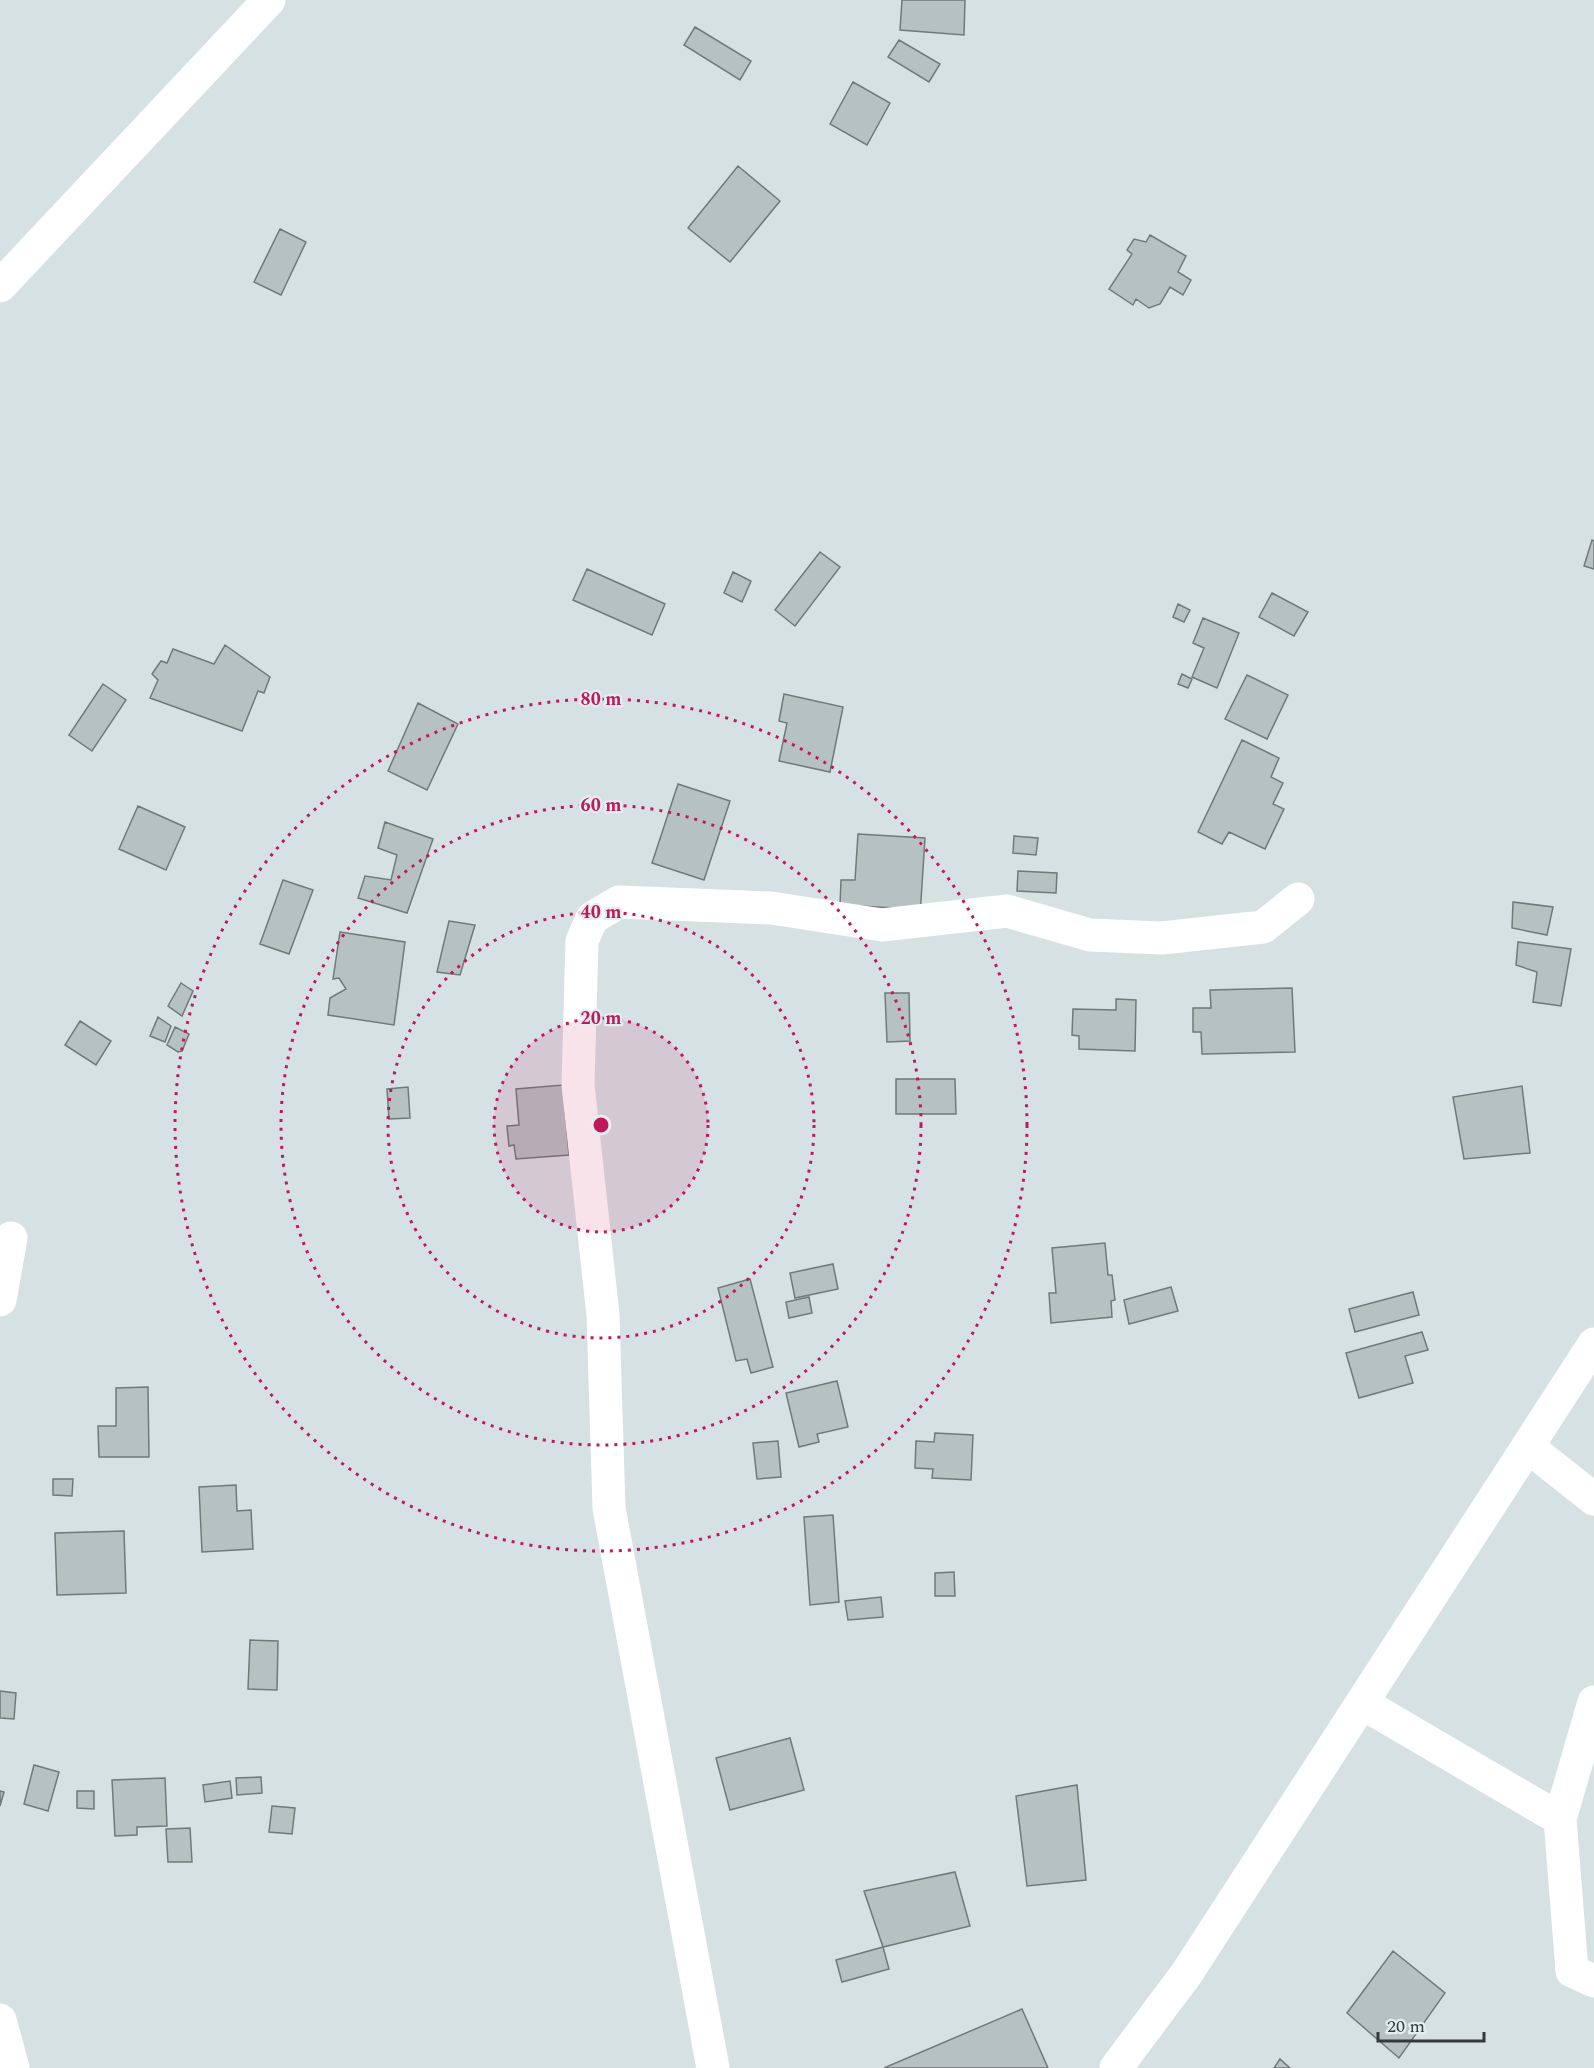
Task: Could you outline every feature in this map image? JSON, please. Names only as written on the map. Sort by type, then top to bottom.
[{"type":"street","points":[[0,286],[268,0]]},
{"type":"street","points":[[713,2068],[609,1508],[603,1315],[578,1085],[582,940],[592,918],[619,902],[771,908],[882,925],[1007,911],[1090,935],[1162,938],[1263,927],[1298,899]]},
{"type":"street","points":[[0,1300],[11,1238]]},
{"type":"street","points":[[1116,2068],[1187,1973],[1594,1344]]},
{"type":"street","points":[[1528,1447],[1594,1499]]},
{"type":"street","points":[[1594,1702],[1560,1819],[1572,1971],[1594,1981]]},
{"type":"street","points":[[1362,1703],[1560,1819]]},
{"type":"street","points":[[0,2020],[13,2068]]},
{"type":"building","points":[[902,0],[965,0],[964,35],[900,30]]},
{"type":"building","points":[[695,27],[751,61],[740,80],[684,45]]},
{"type":"building","points":[[899,40],[940,64],[929,82],[888,57]]},
{"type":"building","points":[[853,82],[890,103],[867,145],[830,124]]},
{"type":"building","points":[[738,166],[780,201],[730,262],[688,228]]},
{"type":"building","points":[[280,229],[306,242],[281,295],[254,282]]},
{"type":"building","points":[[1150,235],[1186,256],[1178,272],[1191,280],[1183,295],[1170,287],[1160,304],[1149,308],[1136,299],[1133,305],[1109,289],[1132,254],[1127,250],[1134,239],[1146,242]]},
{"type":"building","points":[[1592,540],[1594,541],[1594,569],[1584,566]]},
{"type":"building","points":[[820,552],[840,567],[795,626],[775,610]]},
{"type":"building","points":[[587,569],[665,604],[652,635],[573,600]]},
{"type":"building","points":[[733,572],[751,581],[742,602],[724,593]]},
{"type":"building","points":[[1272,593],[1308,612],[1294,636],[1259,617]]},
{"type":"building","points":[[1178,604],[1190,610],[1184,622],[1173,617]]},
{"type":"building","points":[[1203,618],[1239,633],[1217,688],[1192,677],[1204,648],[1193,643]]},
{"type":"building","points":[[225,645],[270,677],[264,693],[258,691],[242,731],[150,698],[158,680],[152,674],[161,661],[167,663],[173,649],[214,664]]},
{"type":"building","points":[[1182,674],[1192,679],[1188,688],[1178,684]]},
{"type":"building","points":[[1247,675],[1288,695],[1267,739],[1225,719]]},
{"type":"building","points":[[103,684],[126,700],[92,751],[69,735]]},
{"type":"building","points":[[784,694],[843,707],[830,772],[779,761],[787,723],[779,721]]},
{"type":"building","points":[[418,703],[458,724],[427,790],[388,771]]},
{"type":"building","points":[[1242,740],[1279,758],[1271,777],[1283,783],[1273,804],[1284,809],[1265,849],[1229,832],[1222,844],[1198,832]]},
{"type":"building","points":[[678,784],[730,801],[704,880],[652,863]]},
{"type":"building","points":[[138,806],[185,827],[166,870],[119,849]]},
{"type":"building","points":[[385,822],[433,839],[407,913],[358,898],[365,876],[391,880],[397,855],[378,848]]},
{"type":"building","points":[[858,834],[925,838],[920,916],[895,908],[840,905],[841,880],[855,880]]},
{"type":"building","points":[[1014,836],[1038,838],[1036,855],[1013,853]]},
{"type":"building","points":[[1018,871],[1057,873],[1056,893],[1017,891]]},
{"type":"building","points":[[283,880],[313,890],[289,954],[260,944]]},
{"type":"building","points":[[1513,902],[1553,907],[1547,935],[1512,928]]},
{"type":"building","points":[[449,921],[475,925],[460,975],[437,972]]},
{"type":"building","points":[[340,932],[405,942],[394,1025],[328,1015],[330,998],[346,989],[339,978],[333,979]]},
{"type":"building","points":[[1518,942],[1571,949],[1561,1006],[1533,1002],[1537,972],[1516,965]]},
{"type":"building","points":[[181,983],[193,991],[182,1016],[168,1006]]},
{"type":"building","points":[[1292,988],[1295,1052],[1202,1054],[1201,1032],[1193,1032],[1193,1008],[1211,1008],[1210,990]]},
{"type":"building","points":[[885,993],[909,993],[910,1041],[887,1042]]},
{"type":"building","points":[[1116,999],[1136,1000],[1135,1051],[1079,1049],[1079,1036],[1072,1035],[1073,1009],[1116,1010]]},
{"type":"building","points":[[158,1017],[171,1026],[165,1042],[150,1036]]},
{"type":"building","points":[[80,1021],[111,1041],[96,1065],[65,1045]]},
{"type":"building","points":[[175,1027],[189,1034],[182,1051],[178,1052],[167,1045]]},
{"type":"building","points":[[896,1079],[955,1079],[956,1114],[896,1114]]},
{"type":"building","points":[[563,1085],[569,1155],[516,1159],[514,1145],[509,1146],[507,1126],[519,1125],[516,1089]]},
{"type":"building","points":[[1522,1086],[1530,1153],[1464,1159],[1453,1097]]},
{"type":"building","points":[[408,1087],[410,1118],[389,1119],[387,1089]]},
{"type":"building","points":[[1105,1243],[1108,1275],[1112,1275],[1115,1300],[1111,1301],[1112,1317],[1051,1323],[1049,1293],[1056,1293],[1052,1248]]},
{"type":"building","points":[[833,1264],[838,1289],[795,1298],[790,1273]]},
{"type":"building","points":[[750,1279],[773,1367],[751,1373],[747,1359],[736,1361],[718,1288]]},
{"type":"building","points":[[1171,1287],[1178,1311],[1129,1324],[1124,1300]]},
{"type":"building","points":[[1413,1292],[1419,1315],[1355,1332],[1349,1309]]},
{"type":"building","points":[[809,1297],[812,1313],[789,1318],[786,1302]]},
{"type":"building","points":[[1422,1332],[1428,1350],[1405,1356],[1413,1383],[1359,1398],[1346,1353]]},
{"type":"building","points":[[837,1381],[848,1427],[817,1434],[819,1442],[799,1447],[786,1393]]},
{"type":"building","points":[[148,1387],[149,1457],[99,1457],[98,1426],[116,1426],[116,1388]]},
{"type":"building","points":[[935,1433],[973,1435],[971,1480],[932,1478],[933,1469],[915,1468],[916,1441],[934,1442]]},
{"type":"building","points":[[778,1441],[781,1477],[757,1479],[753,1443]]},
{"type":"building","points":[[53,1479],[73,1479],[72,1496],[53,1495]]},
{"type":"building","points":[[236,1485],[237,1511],[251,1510],[253,1549],[202,1552],[199,1487]]},
{"type":"building","points":[[833,1515],[839,1602],[810,1605],[804,1517]]},
{"type":"building","points":[[124,1531],[126,1593],[57,1595],[55,1533]]},
{"type":"building","points":[[954,1572],[955,1596],[935,1596],[935,1573]]},
{"type":"building","points":[[881,1597],[883,1617],[848,1620],[845,1601]]},
{"type":"building","points":[[250,1640],[278,1641],[277,1690],[248,1689]]},
{"type":"building","points":[[0,1691],[16,1693],[14,1719],[0,1718]]},
{"type":"building","points":[[790,1738],[804,1790],[730,1810],[716,1758]]},
{"type":"building","points":[[34,1765],[59,1772],[48,1811],[24,1804]]},
{"type":"building","points":[[261,1777],[262,1793],[237,1795],[236,1778]]},
{"type":"building","points":[[165,1778],[167,1826],[137,1827],[137,1835],[115,1836],[112,1780]]},
{"type":"building","points":[[230,1781],[232,1798],[205,1802],[203,1785]]},
{"type":"building","points":[[1077,1785],[1086,1880],[1027,1886],[1016,1796]]},
{"type":"building","points":[[0,1791],[4,1792],[0,1806]]},
{"type":"building","points":[[77,1791],[94,1791],[94,1809],[77,1808]]},
{"type":"building","points":[[272,1806],[295,1808],[292,1834],[269,1832]]},
{"type":"building","points":[[190,1828],[192,1862],[168,1862],[166,1829]]},
{"type":"building","points":[[955,1872],[970,1926],[883,1947],[864,1891]]},
{"type":"building","points":[[883,1947],[889,1969],[842,1982],[836,1960]]},
{"type":"building","points":[[1393,1951],[1445,1993],[1399,2058],[1347,2013]]},
{"type":"building","points":[[1022,2009],[1048,2068],[884,2068]]},
{"type":"building","points":[[1280,2059],[1290,2068],[1274,2068]]}]
